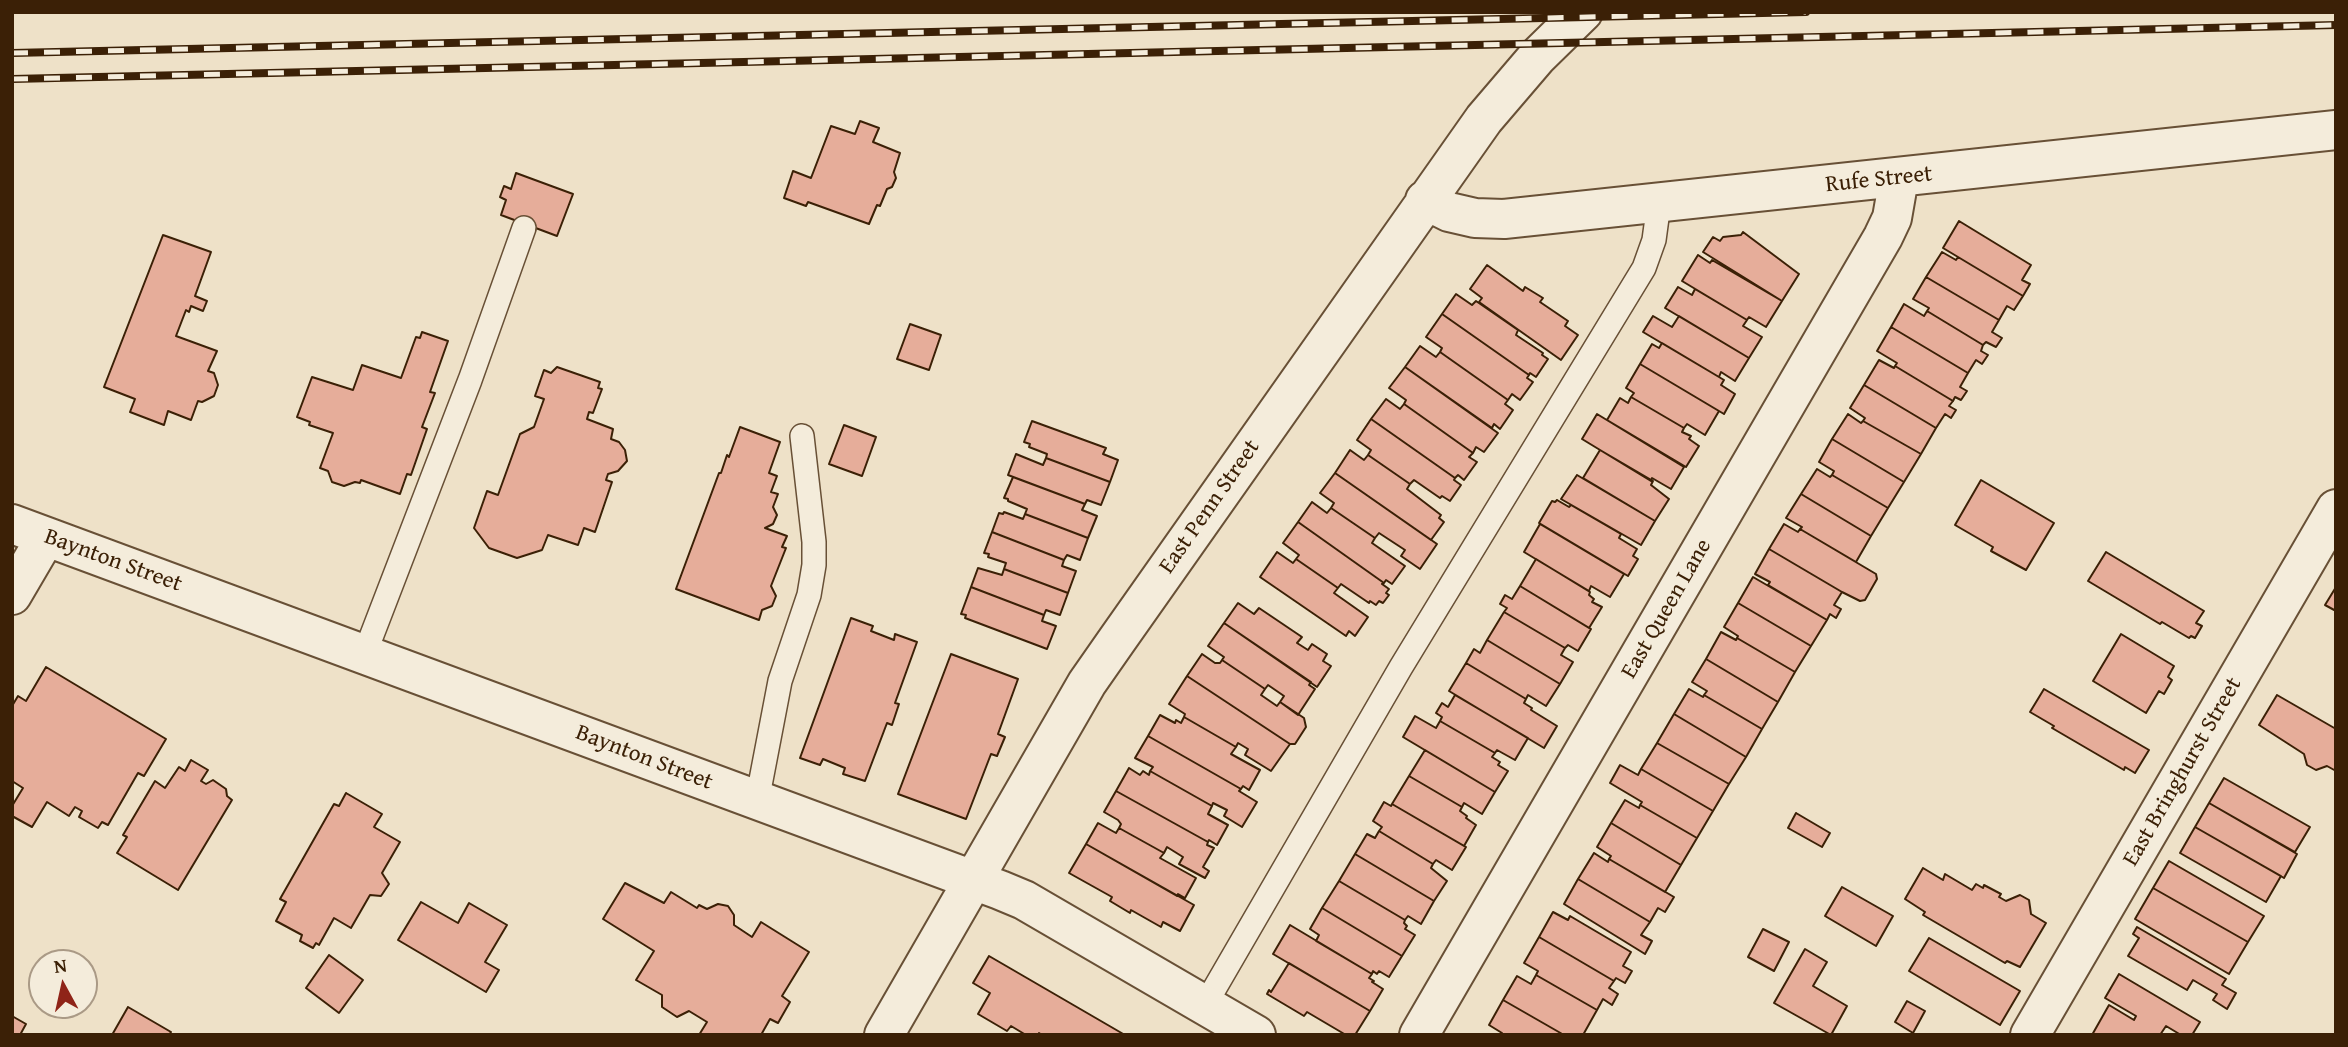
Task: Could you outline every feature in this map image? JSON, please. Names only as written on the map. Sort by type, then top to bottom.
[{"type":"street","name":"East Penn Street","points":[[884,1035],[1087,683],[1424,200],[1510,86],[1583,12]]},
{"type":"street","name":"Rufe Street","points":[[1424,200],[1449,212],[1475,218],[1504,219],[2336,130]]},
{"type":"street","name":"East Queen Lane","points":[[1419,1035],[1883,237],[1892,218],[1899,178]]},
{"type":"street","name":"East Bringhurst Street","points":[[2030,1035],[2336,509]]},
{"type":"street","name":"Baynton Street","points":[[29,531],[974,880],[1024,901],[1256,1035]]},
{"type":"street","points":[[12,595],[29,531]]},
{"type":"lane","points":[[1205,1005],[1401,667],[1644,268],[1654,240],[1659,203]]},
{"type":"lane","points":[[365,653],[470,380],[524,228]]},
{"type":"lane","points":[[757,801],[780,681],[809,595],[814,565],[802,436]]},
{"type":"building","points":[[860,121],[879,128],[873,142],[900,153],[894,172],[896,178],[892,187],[887,189],[880,206],[877,205],[869,224],[808,202],[806,206],[784,198],[793,171],[811,178],[831,126],[855,134]]},
{"type":"building","points":[[516,173],[573,194],[557,236],[501,215],[506,200],[500,197],[504,186],[511,189]]},
{"type":"building","points":[[1959,221],[2031,265],[2022,280],[2030,284],[2023,296],[1943,248]]},
{"type":"building","points":[[1743,232],[1799,274],[1782,301],[1703,252],[1713,237],[1720,241],[1723,237],[1741,235]]},
{"type":"building","points":[[163,235],[211,252],[195,296],[207,301],[203,311],[191,306],[189,312],[186,310],[176,336],[217,351],[208,371],[214,373],[218,385],[214,396],[202,402],[198,401],[191,420],[168,411],[164,425],[130,412],[135,399],[104,387]]},
{"type":"building","points":[[1942,252],[1956,260],[1958,257],[2023,296],[2014,310],[2007,306],[1999,320],[1926,277]]},
{"type":"building","points":[[1698,255],[1710,263],[1712,260],[1782,301],[1766,327],[1749,317],[1747,320],[1682,281]]},
{"type":"building","points":[[1487,265],[1523,291],[1525,287],[1543,298],[1540,302],[1568,321],[1565,326],[1578,335],[1561,360],[1479,302],[1482,298],[1470,289]]},
{"type":"building","points":[[1926,277],[1999,320],[1992,332],[2002,338],[1996,347],[1986,342],[1983,345],[1927,311],[1929,308],[1913,299]]},
{"type":"building","points":[[1678,287],[1692,295],[1695,289],[1747,320],[1743,326],[1762,337],[1749,358],[1665,308]]},
{"type":"building","points":[[1456,294],[1472,305],[1476,301],[1518,330],[1516,335],[1543,353],[1548,359],[1536,377],[1530,373],[1529,375],[1442,314]]},
{"type":"building","points":[[1904,304],[1924,316],[1927,311],[1983,345],[1981,351],[1988,355],[1982,364],[1976,360],[1968,373],[1891,327]]},
{"type":"building","points":[[1442,314],[1529,375],[1527,378],[1533,382],[1520,400],[1512,394],[1508,400],[1440,352],[1442,348],[1426,337]]},
{"type":"building","points":[[1653,316],[1672,327],[1679,316],[1749,358],[1735,381],[1721,372],[1719,377],[1643,332]]},
{"type":"building","points":[[910,324],[941,335],[929,370],[897,359]]},
{"type":"building","points":[[1891,327],[1968,373],[1960,387],[1967,391],[1961,400],[1955,397],[1953,401],[1895,366],[1897,363],[1877,351]]},
{"type":"building","points":[[422,332],[448,341],[430,392],[435,393],[422,427],[427,429],[411,475],[407,474],[400,494],[361,480],[360,483],[344,486],[332,482],[328,471],[320,468],[333,433],[309,425],[310,422],[297,417],[312,377],[353,390],[362,365],[401,378],[416,337],[420,338]]},
{"type":"building","points":[[1662,343],[1724,380],[1721,385],[1735,394],[1724,414],[1640,364],[1652,344],[1659,348]]},
{"type":"building","points":[[1420,346],[1436,357],[1440,352],[1508,400],[1505,404],[1513,410],[1500,429],[1494,424],[1492,428],[1405,367]]},
{"type":"building","points":[[1879,360],[1894,368],[1895,366],[1953,401],[1949,406],[1956,410],[1951,418],[1945,414],[1936,428],[1864,385]]},
{"type":"building","points":[[1640,364],[1719,411],[1705,435],[1687,424],[1684,428],[1631,397],[1634,393],[1626,388]]},
{"type":"building","points":[[557,367],[600,382],[598,388],[602,389],[593,413],[589,412],[587,419],[613,429],[611,439],[619,442],[625,450],[627,461],[618,471],[608,474],[606,480],[612,482],[595,532],[584,528],[578,545],[548,535],[542,550],[517,558],[489,548],[474,528],[487,491],[498,495],[520,434],[534,427],[544,399],[535,396],[544,370],[551,373]]},
{"type":"building","points":[[1405,367],[1498,433],[1484,452],[1476,447],[1473,453],[1404,404],[1406,400],[1389,388]]},
{"type":"building","points":[[1864,385],[1936,428],[1921,454],[1863,421],[1865,418],[1850,408]]},
{"type":"building","points":[[1631,397],[1684,428],[1682,432],[1691,436],[1689,439],[1699,446],[1686,467],[1607,420],[1620,398],[1628,403]]},
{"type":"building","points":[[1386,399],[1400,409],[1404,404],[1473,453],[1469,457],[1477,462],[1464,480],[1458,475],[1455,478],[1371,419]]},
{"type":"building","points":[[1597,414],[1684,467],[1671,489],[1652,478],[1651,481],[1582,439]]},
{"type":"building","points":[[1848,414],[1921,454],[1904,482],[1832,439]]},
{"type":"building","points":[[1371,419],[1455,478],[1461,485],[1450,501],[1442,496],[1440,498],[1414,480],[1410,484],[1368,455],[1371,450],[1357,440]]},
{"type":"building","points":[[1032,421],[1106,448],[1103,454],[1118,460],[1110,482],[1046,458],[1047,454],[1029,447],[1030,444],[1024,442]]},
{"type":"building","points":[[844,425],[876,437],[862,476],[829,464]]},
{"type":"building","points":[[740,427],[780,442],[769,473],[777,476],[771,492],[778,494],[773,507],[777,515],[773,524],[765,528],[787,536],[782,547],[786,548],[771,586],[776,596],[772,606],[762,610],[759,620],[676,589],[719,473],[727,455],[729,457]]},
{"type":"building","points":[[1832,439],[1904,482],[1888,508],[1832,475],[1834,471],[1819,462]]},
{"type":"building","points":[[1350,450],[1364,460],[1368,455],[1410,484],[1407,489],[1441,515],[1439,518],[1444,522],[1431,540],[1335,473]]},
{"type":"building","points":[[1600,450],[1653,481],[1651,485],[1669,499],[1655,521],[1583,478]]},
{"type":"building","points":[[1016,454],[1043,465],[1046,458],[1110,482],[1101,505],[1087,500],[1085,504],[1008,475]]},
{"type":"building","points":[[1817,469],[1888,508],[1871,536],[1801,494]]},
{"type":"building","points":[[1335,473],[1437,544],[1420,569],[1401,556],[1405,550],[1379,533],[1375,538],[1331,508],[1334,503],[1320,493]]},
{"type":"building","points":[[1577,475],[1655,521],[1641,545],[1561,499]]},
{"type":"building","points":[[1013,477],[1085,504],[1082,510],[1097,516],[1088,538],[1025,514],[1027,509],[1004,498]]},
{"type":"building","points":[[1981,480],[2054,523],[2026,570],[1991,551],[1993,547],[1955,525]]},
{"type":"building","points":[[1801,494],[1871,536],[1856,562],[1786,518]]},
{"type":"building","points":[[1557,500],[1569,507],[1571,505],[1621,534],[1619,538],[1637,549],[1633,556],[1638,559],[1628,576],[1539,523],[1552,501]]},
{"type":"building","points":[[1312,502],[1327,513],[1331,508],[1375,538],[1372,543],[1405,566],[1392,584],[1386,580],[1384,583],[1298,522]]},
{"type":"building","points":[[1004,512],[1023,519],[1025,514],[1088,538],[1080,560],[1067,555],[1064,560],[992,532],[999,513]]},
{"type":"building","points":[[1298,522],[1384,583],[1382,584],[1389,589],[1386,593],[1389,595],[1383,603],[1369,603],[1341,584],[1338,588],[1296,559],[1299,555],[1283,543]]},
{"type":"building","points":[[1540,524],[1624,574],[1610,597],[1591,586],[1589,591],[1524,552]]},
{"type":"building","points":[[1784,524],[1798,532],[1800,529],[1876,574],[1877,579],[1865,600],[1860,601],[1842,592],[1769,549]]},
{"type":"building","points":[[992,532],[1064,560],[1062,566],[1076,571],[1068,593],[1004,569],[1006,563],[988,557],[989,554],[984,553]]},
{"type":"building","points":[[1769,549],[1842,592],[1834,605],[1841,609],[1836,618],[1830,614],[1827,620],[1768,585],[1770,582],[1755,574]]},
{"type":"building","points":[[1277,552],[1293,563],[1296,559],[1338,588],[1334,593],[1368,617],[1355,636],[1349,631],[1346,636],[1260,577]]},
{"type":"building","points":[[2106,552],[2204,611],[2196,623],[2202,626],[2195,638],[2189,638],[2162,622],[2160,624],[2088,581]]},
{"type":"building","points":[[1536,559],[1590,592],[1589,595],[1594,599],[1592,602],[1602,607],[1589,628],[1520,586]]},
{"type":"building","points":[[978,568],[1002,575],[1004,569],[1068,593],[1060,615],[1046,610],[1044,615],[971,587]]},
{"type":"building","points":[[1753,577],[1827,620],[1811,646],[1738,603]]},
{"type":"building","points":[[1520,586],[1591,629],[1578,651],[1568,645],[1565,648],[1504,612],[1507,608],[1500,604],[1505,595],[1512,599]]},
{"type":"building","points":[[971,587],[1044,615],[1042,621],[1056,626],[1047,649],[965,618],[966,615],[961,614]]},
{"type":"building","points":[[2336,587],[2336,611],[2325,605]]},
{"type":"building","points":[[1238,603],[1254,614],[1259,608],[1302,637],[1297,643],[1308,650],[1312,644],[1327,654],[1323,661],[1331,666],[1317,687],[1224,623]]},
{"type":"building","points":[[1738,603],[1811,646],[1795,672],[1737,638],[1738,636],[1724,627]]},
{"type":"building","points":[[1504,612],[1565,648],[1561,655],[1573,662],[1560,684],[1487,640]]},
{"type":"building","points":[[851,618],[873,626],[871,631],[894,640],[895,634],[917,642],[895,703],[899,704],[892,725],[887,723],[865,781],[843,774],[845,768],[823,759],[820,765],[800,758]]},
{"type":"building","points":[[1224,623],[1311,682],[1309,685],[1315,689],[1298,715],[1280,702],[1284,696],[1268,685],[1265,689],[1222,660],[1224,657],[1208,646]]},
{"type":"building","points":[[1721,632],[1736,640],[1737,638],[1795,672],[1778,702],[1706,659]]},
{"type":"building","points":[[2121,634],[2174,666],[2168,677],[2172,680],[2164,694],[2159,691],[2146,713],[2093,681]]},
{"type":"building","points":[[1487,640],[1560,684],[1546,706],[1528,695],[1526,699],[1466,663],[1474,649],[1480,653]]},
{"type":"building","points":[[951,654],[1018,679],[998,734],[1005,737],[997,756],[991,754],[966,819],[898,794]]},
{"type":"building","points":[[1202,654],[1215,663],[1222,660],[1265,689],[1261,695],[1277,706],[1280,702],[1304,718],[1306,727],[1295,744],[1290,744],[1187,676]]},
{"type":"building","points":[[1706,659],[1778,702],[1762,729],[1704,695],[1707,691],[1692,682]]},
{"type":"building","points":[[1466,663],[1526,699],[1524,703],[1532,708],[1531,710],[1557,726],[1544,748],[1449,691]]},
{"type":"building","points":[[46,667],[166,739],[144,776],[138,773],[108,825],[102,822],[98,828],[79,817],[82,811],[75,807],[69,816],[47,802],[32,827],[12,816],[12,806],[23,788],[12,781],[12,706],[18,696],[26,701]]},
{"type":"building","points":[[1187,676],[1290,744],[1271,771],[1245,755],[1248,749],[1238,743],[1236,747],[1184,717],[1185,714],[1169,704]]},
{"type":"building","points":[[1689,689],[1762,729],[1746,757],[1674,714]]},
{"type":"building","points":[[2044,689],[2149,750],[2135,773],[2125,767],[2124,770],[2030,712]]},
{"type":"building","points":[[1455,695],[1528,738],[1515,760],[1497,750],[1495,753],[1440,721],[1442,717],[1436,713],[1442,703],[1448,707]]},
{"type":"building","points":[[2277,695],[2336,729],[2336,771],[2327,766],[2316,770],[2307,765],[2304,754],[2259,725]]},
{"type":"building","points":[[1674,714],[1746,757],[1729,784],[1657,743]]},
{"type":"building","points":[[1160,715],[1175,723],[1176,720],[1181,723],[1184,717],[1236,747],[1231,754],[1260,770],[1249,790],[1243,786],[1241,789],[1148,736]]},
{"type":"building","points":[[1415,716],[1436,728],[1440,721],[1495,753],[1492,757],[1508,771],[1495,792],[1403,737]]},
{"type":"building","points":[[1148,736],[1241,789],[1239,791],[1257,802],[1242,827],[1224,816],[1227,810],[1213,803],[1212,806],[1150,771],[1153,767],[1135,758]]},
{"type":"building","points":[[1657,743],[1729,784],[1713,811],[1641,769]]},
{"type":"building","points":[[1425,750],[1495,792],[1482,814],[1464,803],[1462,807],[1409,776]]},
{"type":"building","points":[[191,760],[208,770],[201,781],[206,784],[213,780],[226,789],[227,796],[232,800],[178,890],[117,853],[127,837],[123,835],[155,781],[165,788],[179,767],[185,771]]},
{"type":"building","points":[[1620,765],[1638,775],[1641,769],[1713,811],[1697,838],[1640,805],[1642,802],[1610,783]]},
{"type":"building","points":[[1129,768],[1140,775],[1143,771],[1149,775],[1150,771],[1212,806],[1208,814],[1228,825],[1217,845],[1116,791]]},
{"type":"building","points":[[1409,776],[1462,807],[1460,811],[1476,825],[1464,846],[1392,804]]},
{"type":"building","points":[[2224,778],[2310,827],[2295,852],[2209,803]]},
{"type":"building","points":[[1116,791],[1208,842],[1207,845],[1214,848],[1203,867],[1209,871],[1205,878],[1179,864],[1183,857],[1167,847],[1164,853],[1119,828],[1121,824],[1118,820],[1104,812]]},
{"type":"building","points":[[346,793],[382,814],[374,827],[400,842],[382,873],[389,884],[381,896],[370,895],[351,928],[334,918],[319,945],[316,943],[313,948],[300,941],[302,935],[276,921],[286,902],[280,899],[334,804],[339,806]]},
{"type":"building","points":[[1625,800],[1639,808],[1640,805],[1697,838],[1681,865],[1611,823]]},
{"type":"building","points":[[1384,802],[1466,847],[1452,870],[1436,860],[1433,864],[1379,831],[1382,827],[1373,821]]},
{"type":"building","points":[[2209,803],[2297,854],[2284,878],[2195,827]]},
{"type":"building","points":[[1796,813],[1830,833],[1822,847],[1788,828]]},
{"type":"building","points":[[1098,823],[1116,833],[1119,828],[1164,853],[1160,858],[1196,878],[1185,898],[1086,844]]},
{"type":"building","points":[[1611,823],[1681,865],[1665,892],[1609,859],[1611,856],[1597,847]]},
{"type":"building","points":[[2195,827],[2281,876],[2266,902],[2180,853]]},
{"type":"building","points":[[1379,831],[1433,864],[1431,868],[1447,881],[1434,901],[1355,854],[1367,834],[1375,838]]},
{"type":"building","points":[[1086,844],[1194,905],[1180,931],[1163,922],[1161,927],[1131,910],[1130,913],[1110,901],[1112,897],[1069,873]]},
{"type":"building","points":[[1594,853],[1674,897],[1665,912],[1658,908],[1650,922],[1578,879]]},
{"type":"building","points":[[1355,854],[1434,901],[1421,924],[1408,916],[1405,920],[1339,881]]},
{"type":"building","points":[[2169,861],[2264,916],[2248,942],[2153,888]]},
{"type":"building","points":[[1923,868],[1943,880],[1945,874],[1972,890],[1976,884],[1983,888],[1984,885],[2001,894],[1999,897],[2006,901],[2020,895],[2029,900],[2031,914],[2046,923],[2020,967],[2007,961],[2005,963],[1923,915],[1925,912],[1905,899]]},
{"type":"building","points":[[1578,879],[1650,922],[1641,935],[1652,941],[1645,954],[1564,904]]},
{"type":"building","points":[[1339,881],[1405,920],[1405,929],[1415,935],[1402,956],[1322,908]]},
{"type":"building","points":[[625,883],[664,903],[671,892],[697,908],[699,905],[707,909],[718,904],[728,906],[734,915],[734,925],[752,937],[761,922],[809,952],[782,996],[790,1002],[778,1023],[770,1019],[761,1035],[699,1035],[707,1022],[689,1011],[677,1017],[662,1007],[662,995],[636,980],[654,951],[603,919]]},
{"type":"building","points":[[1842,887],[1893,916],[1876,946],[1825,916]]},
{"type":"building","points":[[2153,888],[2248,942],[2229,974],[2135,919]]},
{"type":"building","points":[[421,902],[458,923],[469,903],[507,925],[485,962],[499,970],[486,992],[398,940]]},
{"type":"building","points":[[1322,908],[1402,956],[1389,977],[1379,971],[1377,974],[1373,971],[1372,974],[1316,941],[1319,935],[1310,929]]},
{"type":"building","points":[[1553,912],[1568,920],[1570,916],[1631,952],[1623,966],[1632,971],[1625,983],[1616,978],[1614,981],[1539,937]]},
{"type":"building","points":[[1290,925],[1372,974],[1369,978],[1383,989],[1370,1011],[1273,954]]},
{"type":"building","points":[[2137,927],[2226,979],[2222,985],[2236,993],[2227,1009],[2213,1000],[2217,994],[2193,980],[2187,990],[2128,956],[2139,938],[2133,934]]},
{"type":"building","points":[[1763,929],[1789,942],[1774,971],[1748,957]]},
{"type":"building","points":[[1539,937],[1614,981],[1609,988],[1618,994],[1612,1005],[1603,999],[1597,1010],[1536,975],[1538,971],[1524,963]]},
{"type":"building","points":[[1929,938],[2020,991],[2000,1025],[1909,971]]},
{"type":"building","points":[[1805,949],[1827,962],[1813,986],[1847,1006],[1831,1035],[1774,1003]]},
{"type":"building","points":[[329,955],[363,980],[339,1013],[306,988]]},
{"type":"building","points":[[989,956],[1125,1035],[1026,1035],[1011,1026],[1007,1031],[978,1014],[990,993],[973,983]]},
{"type":"building","points":[[1289,963],[1370,1011],[1355,1035],[1346,1035],[1307,1012],[1304,1016],[1267,994],[1269,990],[1271,992]]},
{"type":"building","points":[[2119,974],[2200,1022],[2192,1035],[2181,1035],[2166,1026],[2160,1035],[2092,1035],[2109,1005],[2134,1020],[2136,1016],[2105,998]]},
{"type":"building","points":[[1536,975],[1597,1010],[1583,1035],[1564,1035],[1503,1000],[1517,976],[1531,984]]},
{"type":"building","points":[[1503,1000],[1564,1035],[1501,1035],[1502,1033],[1489,1025]]},
{"type":"building","points":[[1907,1001],[1925,1011],[1913,1033],[1895,1022]]},
{"type":"building","points":[[128,1007],[171,1032],[169,1035],[112,1035]]},
{"type":"building","points":[[12,1016],[26,1024],[20,1035],[12,1035]]},
{"type":"railway","points":[[12,53],[1806,12]]},
{"type":"railway","points":[[12,79],[2336,25]]}]
